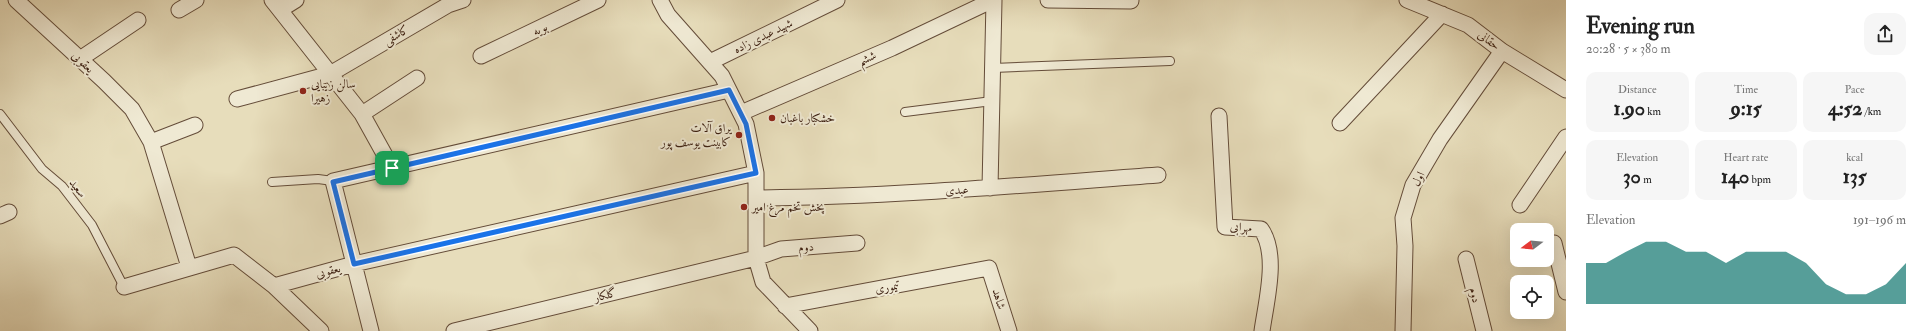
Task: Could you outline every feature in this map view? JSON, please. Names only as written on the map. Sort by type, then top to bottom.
[{"type":"street","name":"یعقوبی","points":[[16,0],[132,109],[151,142],[189,267]]},
{"type":"street","points":[[179,10],[196,0]]},
{"type":"street","points":[[296,0],[276,5],[362,114],[392,168]]},
{"type":"street","name":"کاشفی","points":[[237,99],[330,74],[448,5],[463,0]]},
{"type":"street","name":"بویه","points":[[481,56],[598,0]]},
{"type":"street","name":"شهید عبدی زاده","points":[[710,62],[837,0]]},
{"type":"street","points":[[990,188],[993,0]]},
{"type":"street","name":"ششم","points":[[741,113],[892,48],[993,0]]},
{"type":"street","points":[[1048,0],[1131,1]]},
{"type":"street","name":"حقانی","points":[[1407,0],[1468,25],[1502,50],[1566,90]]},
{"type":"street","points":[[665,2],[668,15],[722,76],[746,124],[756,173],[756,258],[763,282],[810,331]]},
{"type":"street","points":[[1340,123],[1442,14]]},
{"type":"street","points":[[80,59],[138,20]]},
{"type":"street","name":"اول","points":[[1403,331],[1405,246],[1403,218],[1413,185],[1440,139],[1502,50]]},
{"type":"street","points":[[362,114],[417,78]]},
{"type":"street","points":[[371,331],[333,182],[729,90]]},
{"type":"street","name":"مهرابی","points":[[1219,116],[1225,227],[1261,229],[1267,238],[1270,249],[1270,265],[1262,331]]},
{"type":"street","points":[[151,142],[195,125]]},
{"type":"street","points":[[1520,205],[1566,137]]},
{"type":"street","name":"یعقوبی","points":[[274,286],[354,264],[756,173]]},
{"type":"street","name":"عبدی","points":[[756,198],[811,198],[990,188],[1158,175]]},
{"type":"street","name":"دوم","points":[[756,258],[781,249],[856,243]]},
{"type":"street","points":[[1554,243],[1566,292]]},
{"type":"street","points":[[124,287],[234,255],[274,286],[321,331]]},
{"type":"street","name":"گلکار","points":[[454,331],[756,258]]},
{"type":"street","name":"دوم","points":[[1466,259],[1484,331]]},
{"type":"street","name":"تیموری","points":[[785,306],[990,268]]},
{"type":"street","name":"شاهد","points":[[990,268],[1009,331]]},
{"type":"lane","points":[[993,68],[1170,61]]},
{"type":"lane","points":[[905,112],[992,101]]},
{"type":"lane","name":"سعید","points":[[0,114],[42,169],[62,186],[92,225],[124,287]]},
{"type":"lane","points":[[272,182],[318,179],[333,182]]},
{"type":"place","name":"سالن زیبایی زهیرا","points":[[303,91]]},
{"type":"place","name":"خشکبار باغبان","points":[[772,118]]},
{"type":"place","name":"یراق آلات کابینت یوسف پور","points":[[739,135]]},
{"type":"place","name":"پخش تخم مرغ امیر","points":[[744,207]]},
{"type":"route","points":[[729,90],[746,124],[756,173],[354,264],[333,182],[392,168],[729,90]]}]
